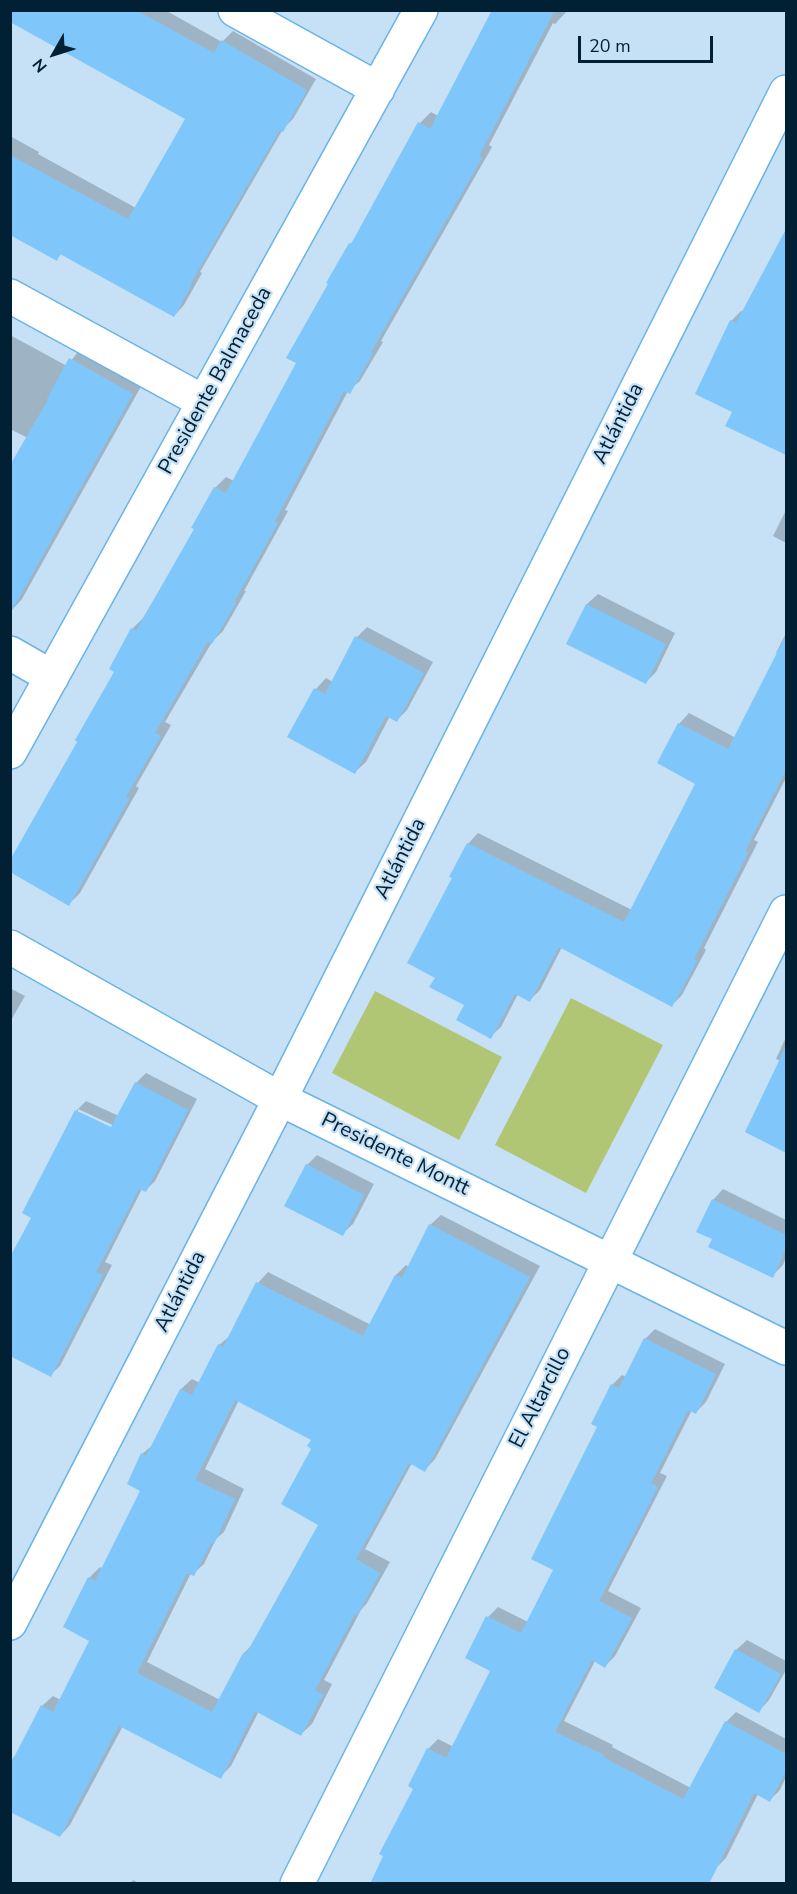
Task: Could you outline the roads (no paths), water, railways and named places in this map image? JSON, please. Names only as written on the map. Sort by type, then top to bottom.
[{"type":"street","points":[[235,10],[378,89]]},
{"type":"street","name":"Presidente Balmaceda","points":[[10,752],[421,10]]},
{"type":"street","name":"Atlántida","points":[[10,1623],[280,1099],[786,92]]},
{"type":"street","points":[[10,296],[204,402]]},
{"type":"street","points":[[10,653],[52,677]]},
{"type":"street","name":"El Altarcillo","points":[[297,1884],[786,912]]},
{"type":"street","name":"Presidente Montt","points":[[10,947],[280,1099],[786,1348]]}]
